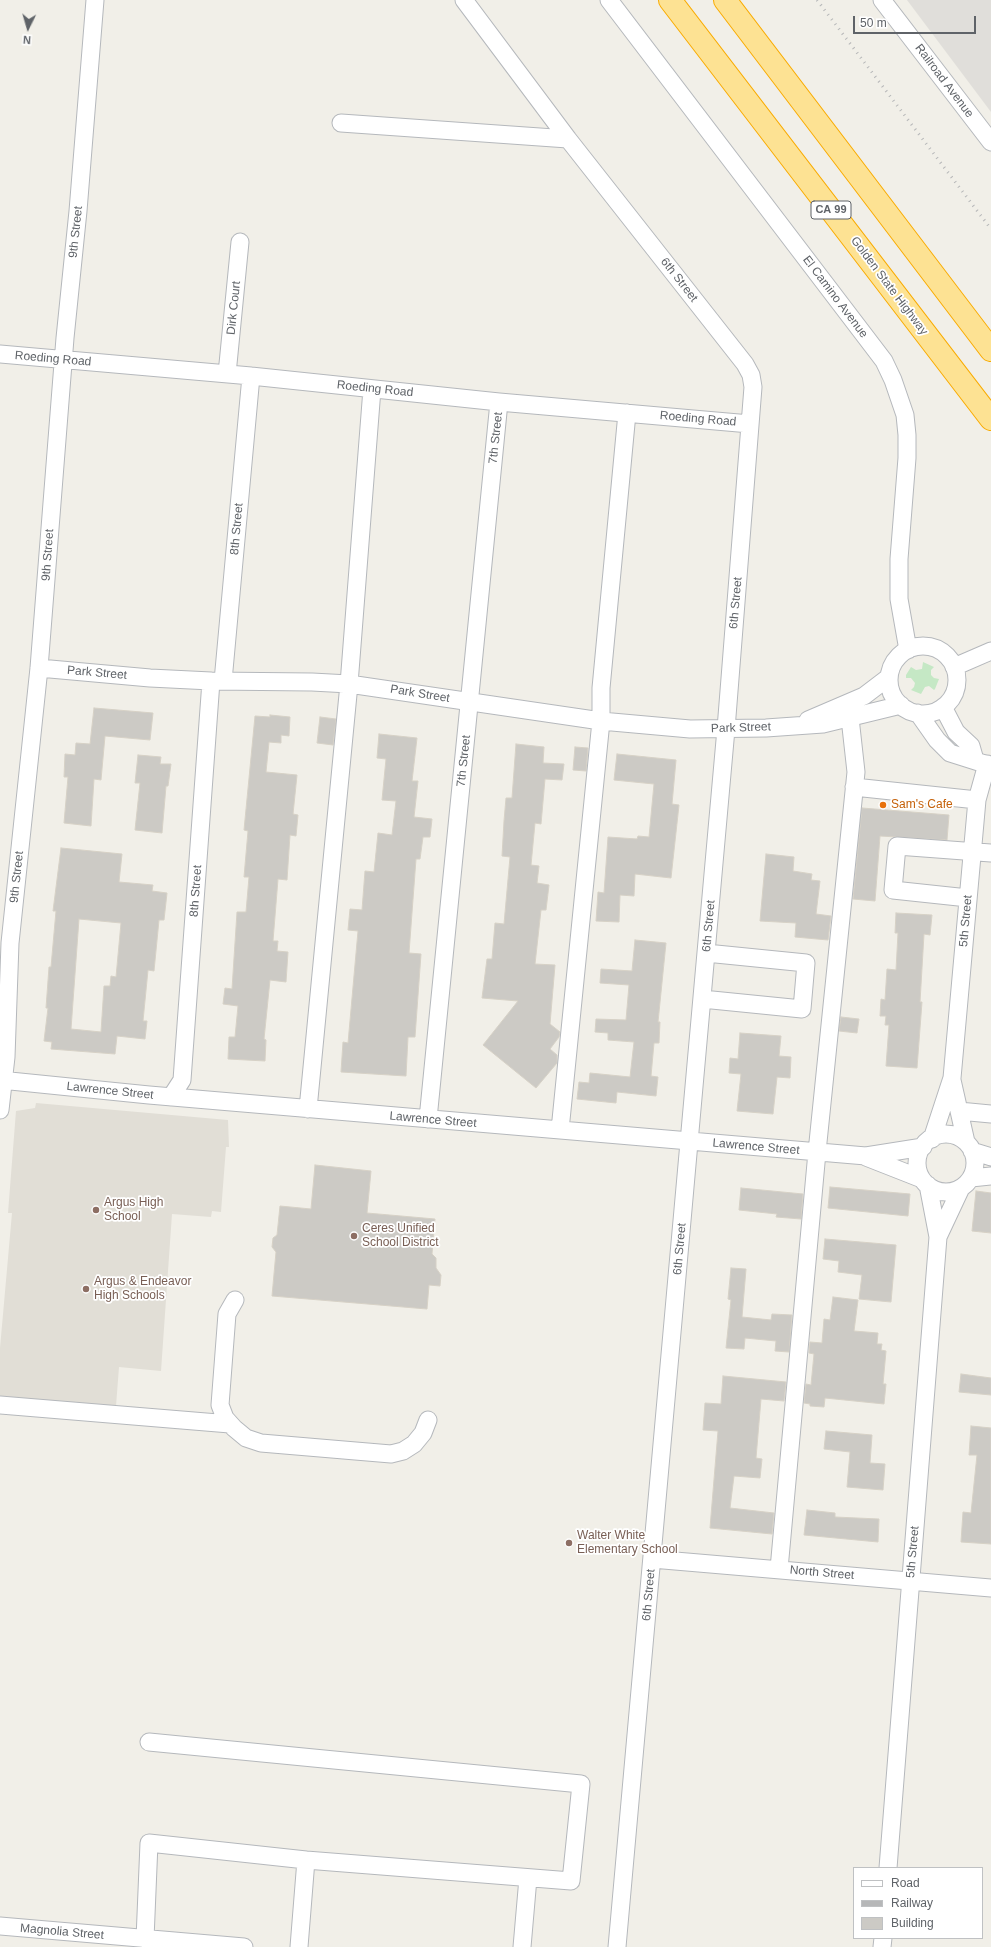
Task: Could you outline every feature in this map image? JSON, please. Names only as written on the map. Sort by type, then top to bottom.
[{"type":"highway","name":"Golden State Highway","points":[[670,0],[991,419]]},
{"type":"highway","points":[[725,0],[991,350]]},
{"type":"street","name":"9th Street","points":[[0,1110],[2,1080],[6,1057],[5,942],[39,668],[95,0]]},
{"type":"street","name":"6th Street","points":[[464,0],[568,139],[745,364],[753,387],[726,729],[617,1947]]},
{"type":"street","name":"El Camino Avenue","points":[[609,0],[884,360],[893,380],[905,415],[907,435],[907,458],[899,559],[899,591],[908,650]]},
{"type":"street","name":"Railroad Avenue","points":[[882,0],[991,142]]},
{"type":"street","points":[[341,123],[568,139]]},
{"type":"street","name":"Dirk Court","points":[[227,374],[240,242]]},
{"type":"street","name":"Roeding Road","points":[[0,354],[252,376],[500,402],[750,424]]},
{"type":"street","name":"8th Street","points":[[171,1097],[182,1080],[217,681],[252,376]]},
{"type":"street","points":[[308,1109],[349,684],[372,389]]},
{"type":"street","name":"7th Street","points":[[428,1119],[500,402]]},
{"type":"street","points":[[560,1130],[602,721],[601,688],[627,413]]},
{"type":"street","points":[[919,647],[930,647],[941,651],[954,667],[957,680],[955,691],[943,707],[930,713],[918,713],[907,710],[892,693],[889,677],[894,663],[898,657],[908,650],[919,647]]},
{"type":"street","points":[[954,667],[991,651]]},
{"type":"street","name":"Park Street","points":[[39,668],[150,678],[349,684],[602,721],[675,728],[726,729],[798,724],[823,724],[901,705]]},
{"type":"street","name":"Park Street","points":[[798,724],[864,696],[889,677]]},
{"type":"street","points":[[943,707],[956,732],[971,746],[984,763]]},
{"type":"street","points":[[918,713],[937,740],[950,753],[984,763]]},
{"type":"street","points":[[780,1569],[817,1152],[856,772],[850,718]]},
{"type":"street","name":"5th Street","points":[[927,1143],[952,1078],[977,800],[984,763]]},
{"type":"street","points":[[854,787],[977,800]]},
{"type":"street","points":[[968,898],[893,890],[897,846],[991,853]]},
{"type":"street","points":[[702,999],[802,1009],[806,963],[706,953]]},
{"type":"street","name":"5th Street","points":[[952,1078],[969,1147]]},
{"type":"street","name":"Lawrence Street","points":[[2,1080],[171,1097],[866,1156],[927,1143]]},
{"type":"street","points":[[959,1111],[991,1114]]},
{"type":"street","points":[[991,1157],[969,1147],[956,1136],[947,1135],[927,1143],[918,1156],[918,1167],[925,1182],[935,1190],[949,1192],[966,1183],[991,1176]]},
{"type":"street","points":[[966,1183],[975,1162],[969,1147]]},
{"type":"street","name":"Lawrence Street","points":[[866,1156],[925,1182]]},
{"type":"street","name":"5th Street","points":[[888,1867],[938,1237],[925,1182]]},
{"type":"street","name":"5th Street","points":[[938,1237],[966,1183]]},
{"type":"street","points":[[236,1300],[227,1314],[220,1405],[225,1418],[246,1438],[261,1443],[391,1454],[403,1451],[414,1444],[424,1433],[428,1420]]},
{"type":"street","points":[[0,1405],[230,1424]]},
{"type":"street","name":"North Street","points":[[652,1559],[991,1588]]},
{"type":"street","points":[[145,1939],[149,1843],[306,1860],[571,1881],[581,1784],[149,1742]]},
{"type":"street","points":[[298,1947],[306,1860]]},
{"type":"street","points":[[522,1947],[528,1878]]},
{"type":"street","name":"Magnolia Street","points":[[0,1926],[244,1947]]},
{"type":"shaded area","points":[[907,0],[991,0],[991,112]]},
{"type":"shaded area","name":"Argus & Endeavor High Schools","points":[[36,1103],[228,1120],[229,1147],[226,1147],[221,1212],[212,1211],[211,1217],[172,1214],[161,1371],[119,1367],[116,1406],[0,1397],[0,1348],[12,1213],[8,1213],[16,1111],[35,1108]]},
{"type":"green space","points":[[923,662],[934,667],[931,670],[931,675],[934,678],[939,679],[934,690],[929,686],[925,687],[921,694],[911,690],[915,683],[911,678],[906,678],[906,675],[911,667],[916,670],[922,669]]},
{"type":"building","points":[[94,708],[153,713],[150,740],[105,736],[101,780],[94,779],[91,826],[64,823],[68,777],[64,777],[65,754],[75,755],[76,743],[90,744]]},
{"type":"building","points":[[270,715],[290,717],[289,736],[281,735],[281,743],[269,742],[266,772],[297,775],[293,814],[298,815],[296,836],[290,835],[287,880],[278,879],[273,941],[278,941],[277,951],[288,952],[286,982],[270,980],[264,1039],[266,1040],[265,1061],[228,1059],[229,1037],[235,1037],[238,1006],[223,1004],[225,988],[232,989],[237,912],[246,912],[249,877],[244,877],[248,831],[244,830],[255,716],[270,717]]},
{"type":"building","points":[[320,717],[336,719],[333,745],[317,743]]},
{"type":"building","points":[[379,734],[417,738],[412,781],[418,781],[414,817],[432,819],[430,837],[423,837],[420,859],[416,859],[409,953],[421,954],[415,1037],[408,1037],[406,1076],[341,1072],[343,1042],[348,1043],[358,931],[348,930],[350,909],[362,910],[365,871],[374,872],[378,833],[392,835],[396,801],[382,800],[386,759],[377,758]]},
{"type":"building","points":[[516,744],[544,747],[543,763],[564,764],[562,780],[545,779],[541,824],[535,823],[531,865],[539,866],[537,883],[549,885],[546,910],[541,910],[535,964],[555,965],[550,1024],[560,1032],[559,1037],[550,1049],[557,1055],[557,1063],[536,1088],[483,1045],[518,1001],[482,998],[487,959],[492,959],[495,923],[504,924],[510,857],[502,856],[504,821],[506,798],[512,798]]},
{"type":"building","points":[[575,747],[588,748],[586,771],[573,770]]},
{"type":"building","points":[[617,754],[676,760],[672,804],[679,805],[671,878],[635,874],[634,896],[620,895],[619,922],[596,921],[598,892],[604,893],[608,837],[637,839],[638,836],[649,837],[654,784],[614,780]]},
{"type":"building","points":[[138,755],[161,757],[160,764],[171,764],[168,786],[166,786],[162,833],[135,830],[140,783],[135,783]]},
{"type":"building","points":[[862,808],[949,815],[947,840],[880,836],[875,901],[853,899]]},
{"type":"building","points":[[61,848],[122,854],[119,882],[153,885],[152,891],[167,893],[164,920],[159,920],[154,971],[148,970],[143,1021],[147,1021],[145,1039],[117,1036],[115,1054],[51,1049],[52,1042],[44,1041],[48,1008],[46,1008],[49,967],[51,967],[56,911],[53,911]],"holes":[[[79,919],[121,923],[116,977],[111,976],[110,986],[104,986],[101,1032],[71,1029]]]},
{"type":"building","points":[[766,854],[794,857],[793,871],[812,874],[811,880],[820,881],[816,914],[831,916],[828,940],[795,937],[796,923],[760,921]]},
{"type":"building","points":[[896,913],[932,915],[930,935],[924,934],[920,1002],[922,1002],[917,1068],[886,1066],[889,1025],[885,1025],[886,1016],[880,1016],[881,999],[885,1000],[887,969],[896,970],[898,933],[895,933]]},
{"type":"building","points":[[635,940],[666,943],[658,1022],[660,1022],[659,1043],[654,1043],[651,1076],[658,1077],[656,1096],[617,1092],[616,1103],[577,1099],[579,1082],[589,1083],[590,1073],[630,1077],[634,1042],[608,1040],[608,1033],[595,1032],[596,1019],[626,1020],[629,985],[600,983],[601,969],[632,971]]},
{"type":"building","points":[[841,1017],[859,1019],[857,1033],[839,1031]]},
{"type":"building","points":[[740,1033],[781,1036],[779,1056],[791,1057],[790,1078],[777,1077],[773,1114],[737,1111],[741,1074],[729,1073],[730,1058],[738,1059]]},
{"type":"building","name":"Ceres Unified School District","points":[[315,1165],[371,1171],[367,1213],[435,1219],[432,1254],[436,1258],[436,1268],[441,1275],[440,1286],[429,1285],[427,1309],[272,1296],[276,1252],[272,1247],[273,1238],[277,1235],[280,1206],[311,1209]]},
{"type":"building","points":[[830,1187],[910,1194],[908,1216],[828,1208]]},
{"type":"building","points":[[741,1188],[803,1194],[801,1219],[776,1217],[777,1214],[739,1210]]},
{"type":"building","points":[[976,1191],[991,1193],[991,1233],[972,1231]]},
{"type":"building","points":[[825,1239],[896,1245],[891,1302],[859,1299],[862,1275],[838,1272],[839,1261],[823,1259]]},
{"type":"building","points":[[731,1268],[746,1269],[742,1317],[771,1320],[772,1314],[792,1315],[789,1352],[775,1351],[776,1341],[745,1338],[744,1349],[726,1348],[731,1300],[728,1299]]},
{"type":"building","points":[[833,1297],[858,1300],[854,1331],[878,1333],[877,1344],[882,1344],[881,1350],[886,1351],[883,1384],[886,1384],[884,1404],[825,1398],[824,1407],[810,1406],[810,1404],[804,1403],[806,1384],[811,1385],[814,1354],[809,1353],[810,1342],[822,1343],[824,1319],[830,1320]]},
{"type":"building","points":[[961,1374],[991,1378],[991,1395],[959,1392]]},
{"type":"building","points":[[723,1376],[786,1382],[784,1401],[761,1399],[756,1458],[762,1459],[760,1478],[734,1476],[730,1508],[774,1513],[772,1534],[710,1528],[718,1431],[703,1430],[705,1403],[721,1404]]},
{"type":"building","points":[[971,1426],[991,1428],[991,1544],[961,1542],[963,1512],[971,1513],[977,1455],[969,1455]]},
{"type":"building","points":[[826,1431],[872,1435],[870,1463],[885,1464],[883,1490],[847,1487],[850,1452],[824,1449]]},
{"type":"building","points":[[807,1510],[835,1513],[835,1517],[879,1519],[878,1542],[804,1535]]},
{"type":"railway","points":[[817,0],[991,229]]},
{"type":"place","name":"Sam's Cafe","points":[[883,805]]},
{"type":"place","name":"Argus High School","points":[[96,1210]]},
{"type":"place","name":"Ceres Unified School District","points":[[354,1236]]},
{"type":"place","name":"Argus & Endeavor High Schools","points":[[86,1289]]},
{"type":"place","name":"Walter White Elementary School","points":[[569,1543]]}]
